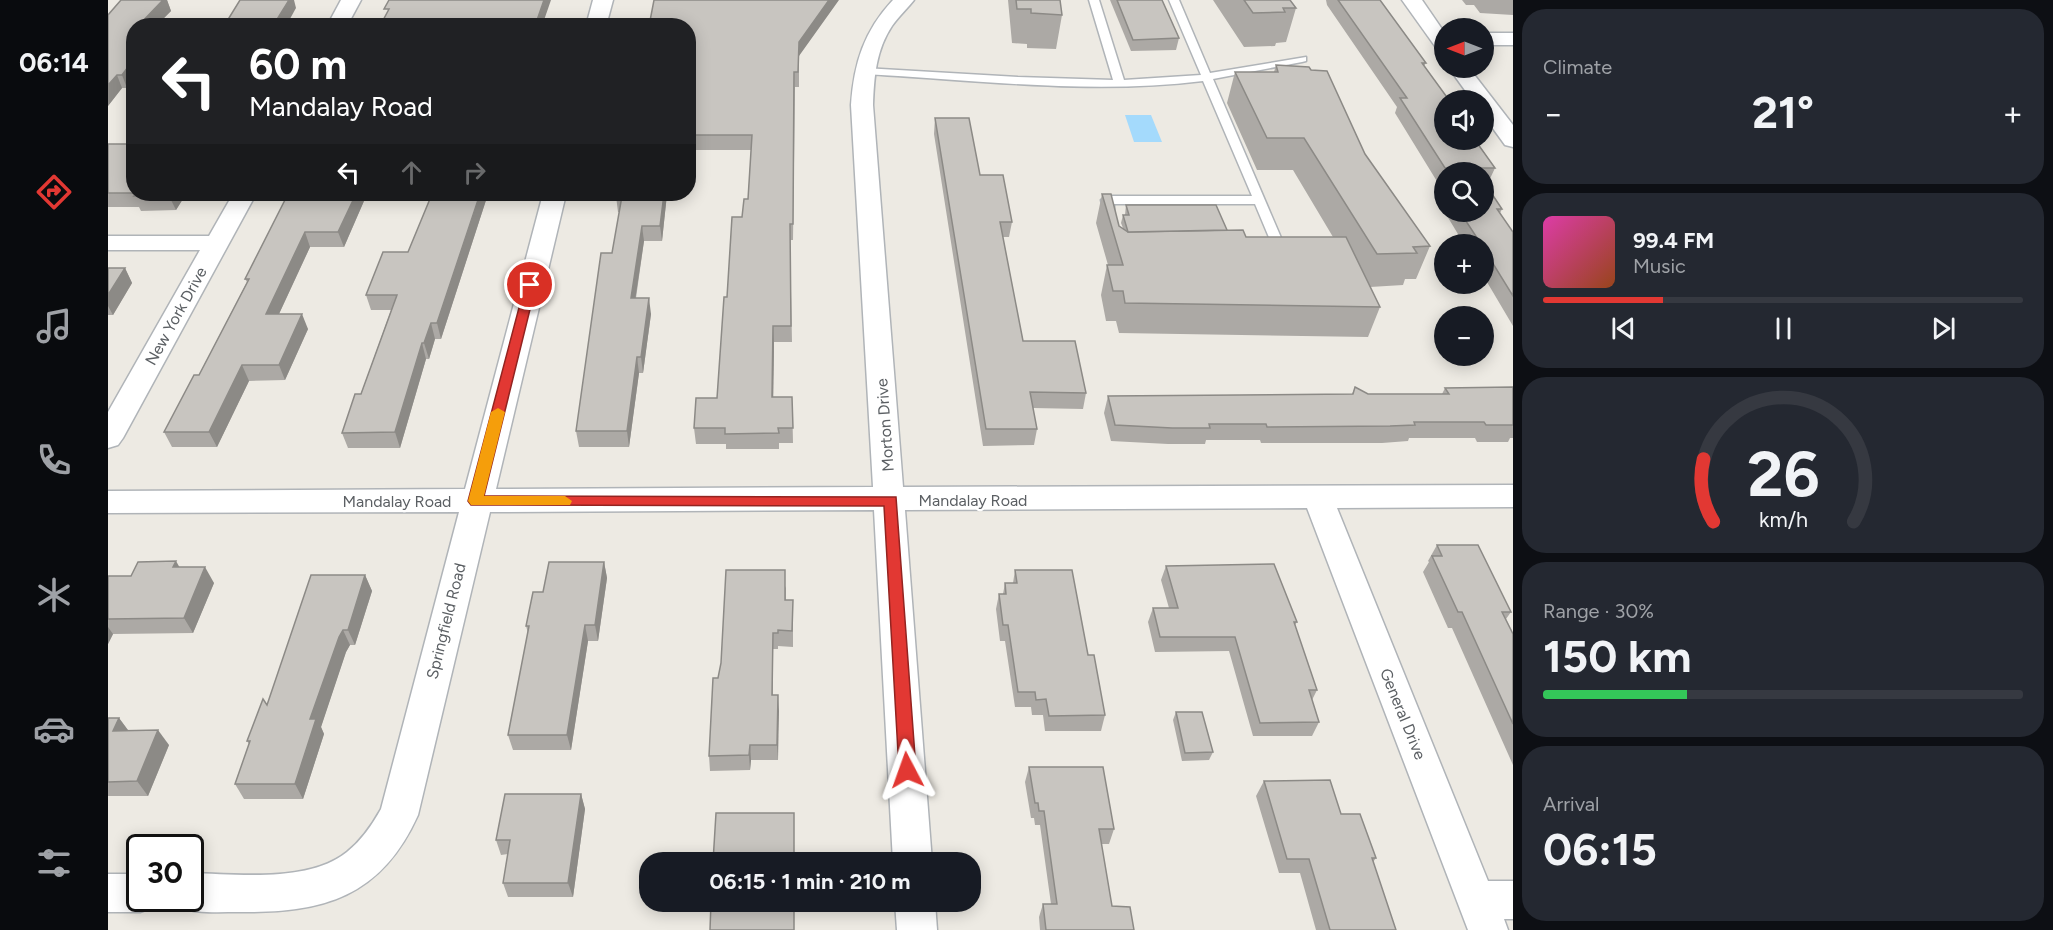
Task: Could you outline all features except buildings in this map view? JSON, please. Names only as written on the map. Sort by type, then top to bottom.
[{"type":"street","points":[[341,18],[351,0]]},
{"type":"street","points":[[598,18],[603,0]]},
{"type":"street","name":"Morton Drive","points":[[904,0],[892,12],[872,42],[864,71],[862,105],[891,501],[912,852]]},
{"type":"street","points":[[1412,0],[1434,29]]},
{"type":"street","points":[[1494,39],[1513,39]]},
{"type":"street","points":[[1466,78],[1513,140]]},
{"type":"street","name":"New York Drive","points":[[108,438],[240,201]]},
{"type":"street","name":"Springfield Road","points":[[204,892],[290,892],[316,888],[341,879],[363,864],[391,832],[399,814],[552,201]]},
{"type":"street","points":[[108,243],[216,243]]},
{"type":"street","name":"Mandalay Road","points":[[108,502],[891,501],[1513,496]]},
{"type":"street","name":"General Drive","points":[[1318,498],[1492,910]]},
{"type":"street","points":[[108,893],[126,893]]},
{"type":"street","points":[[916,912],[917,930]]},
{"type":"lane","points":[[1094,0],[1119,82]]},
{"type":"lane","points":[[1174,0],[1282,254],[1271,254]]},
{"type":"lane","points":[[864,71],[1006,79],[1170,81],[1205,77],[1302,58]]},
{"type":"lane","points":[[1112,222],[1107,200],[1258,200]]},
{"type":"water","points":[[1125,115],[1151,115],[1162,142],[1134,142]]},
{"type":"slow traffic","points":[[498,412],[476,501],[565,501]]},
{"type":"route","points":[[530,285],[476,501],[891,501],[907,770]]}]
